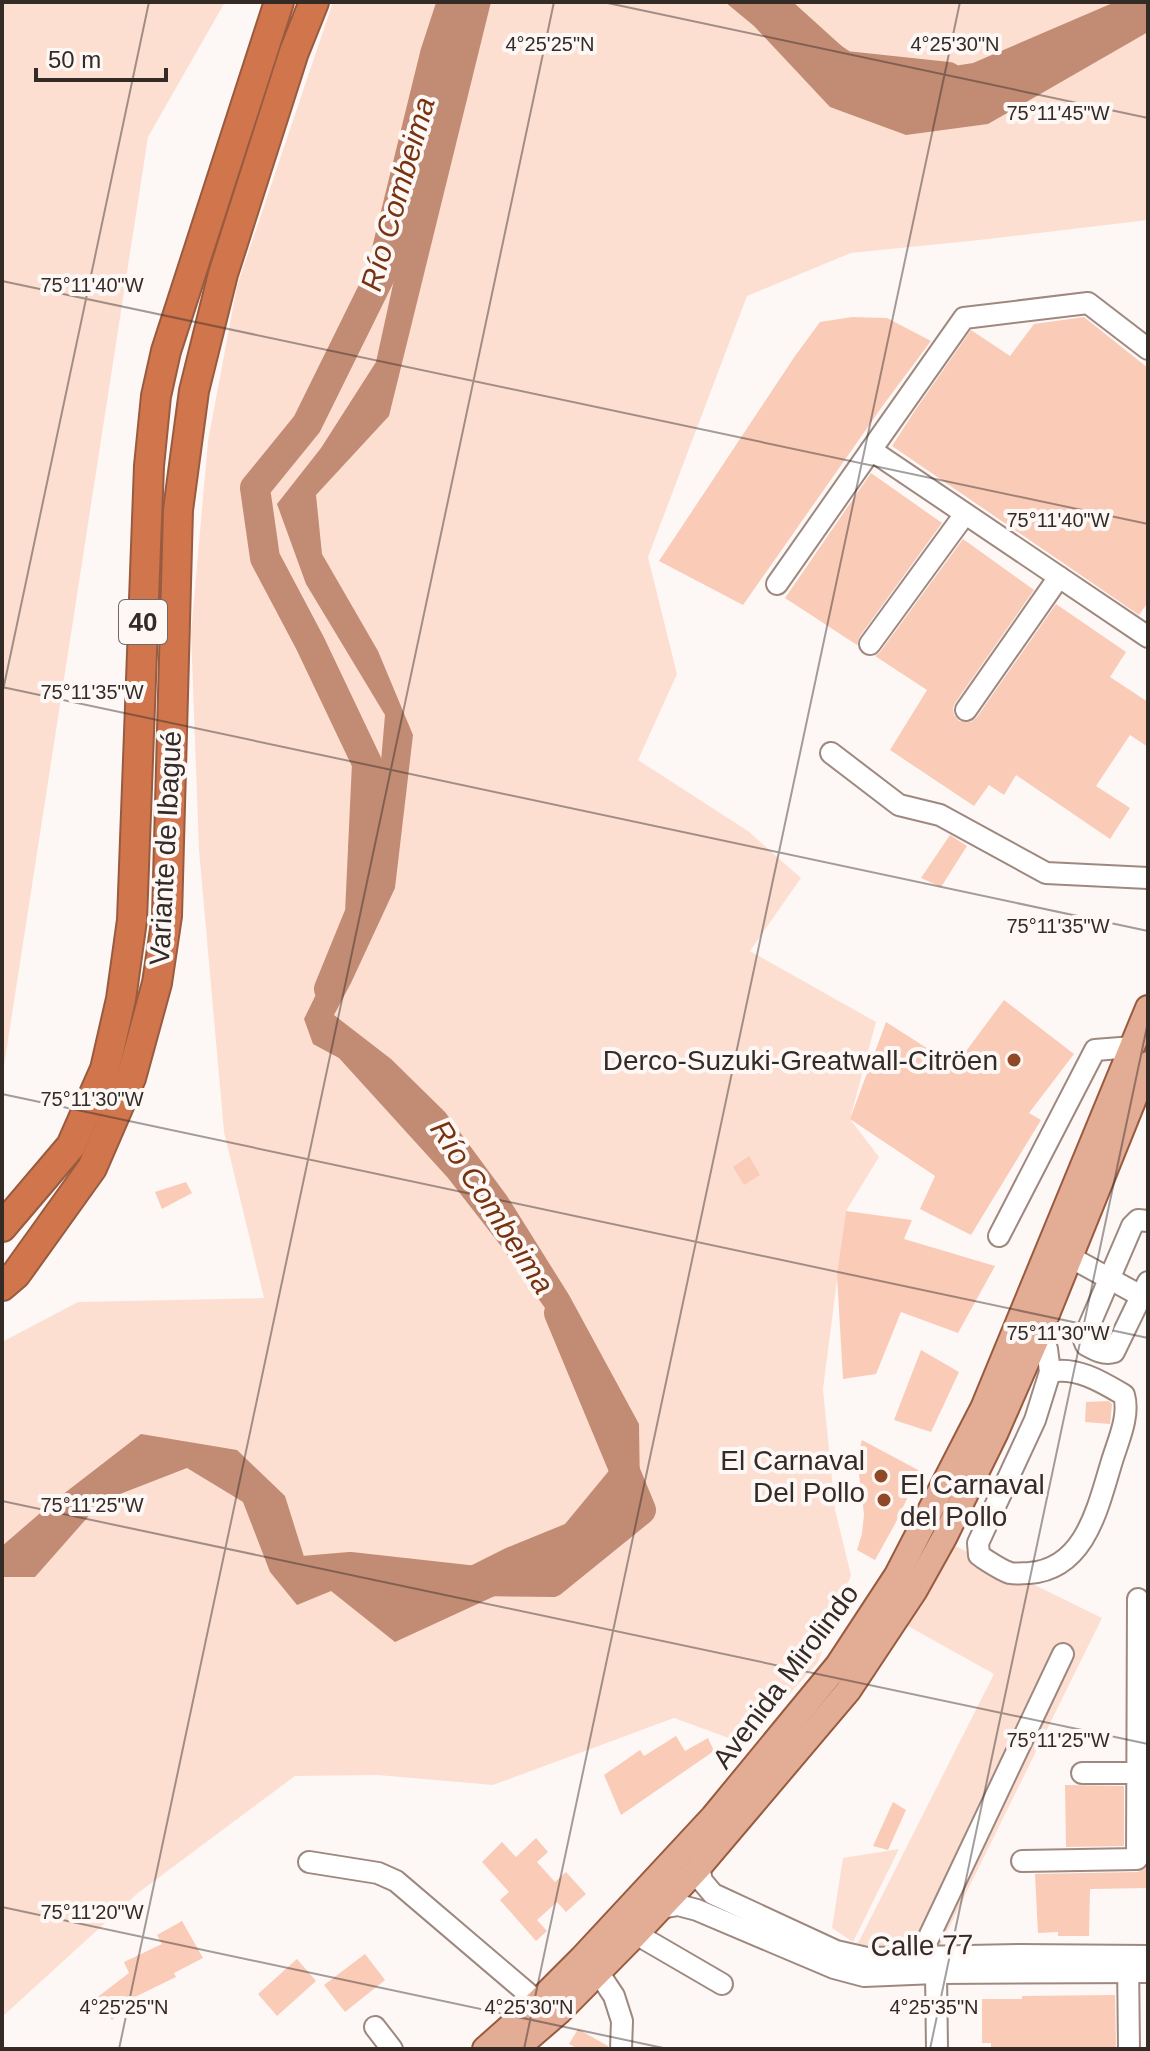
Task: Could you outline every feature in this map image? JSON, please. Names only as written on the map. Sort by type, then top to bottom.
[{"type":"highway","name":"Variante de Ibagué","points":[[2,1227],[71,1146],[105,1069],[121,999],[132,920],[149,466],[156,396],[186,285],[279,2]]},
{"type":"highway","name":"Variante de Ibagué","points":[[2,1286],[16,1274],[92,1168],[131,1078],[157,983],[167,916],[178,510],[194,391],[223,274],[294,52],[314,2]]},
{"type":"main road","name":"Avenida Mirolindo","points":[[516,2049],[559,2012],[699,1867],[848,1691],[915,1590],[996,1432],[1070,1257],[1141,1055],[1148,1008]]},
{"type":"main road","name":"Avenida Mirolindo","points":[[485,2049],[582,1958],[713,1817],[838,1665],[897,1575],[983,1408],[1141,1055]]},
{"type":"street","points":[[777,584],[964,318],[1088,303],[1148,349]]},
{"type":"street","points":[[871,450],[1148,637]]},
{"type":"street","points":[[870,644],[965,514]]},
{"type":"street","points":[[966,710],[1059,577]]},
{"type":"street","points":[[831,753],[899,805],[940,815],[1046,873],[1148,878]]},
{"type":"street","points":[[999,1236],[1095,1050],[1141,1055]]},
{"type":"street","points":[[1070,1257],[1109,1279],[1144,1289],[1114,1352],[1099,1352],[1086,1345],[1084,1340],[1086,1333],[1109,1279],[1132,1226],[1138,1220],[1148,1221]]},
{"type":"street","points":[[1041,1329],[1050,1372],[1035,1420],[978,1543],[979,1555],[1012,1574],[1039,1572],[1057,1566],[1084,1540],[1100,1500],[1124,1419],[1124,1395],[1071,1370],[1050,1372]]},
{"type":"street","points":[[1022,1861],[1137,1859],[1137,1773],[1143,1702],[1138,1599]]},
{"type":"street","points":[[937,2049],[924,1969],[1063,1654]]},
{"type":"street","points":[[1082,1773],[1137,1773]]},
{"type":"street","points":[[309,1862],[378,1873],[396,1881],[538,2002]]},
{"type":"street","name":"Calle 77","points":[[699,1867],[702,1881],[713,1894],[836,1951],[924,1969]]},
{"type":"street","name":"Calle 77","points":[[661,1908],[678,1905],[697,1910],[834,1968],[864,1976],[924,1969],[1138,1964]]},
{"type":"street","points":[[636,1934],[722,1984]]},
{"type":"street","points":[[1129,2049],[1138,1964]]},
{"type":"street","points":[[598,1972],[614,1996],[622,2021],[621,2049]]},
{"type":"street","points":[[375,2027],[392,2049]]},
{"type":"shaded area","points":[[2,2],[225,2],[148,137],[2,1079]]},
{"type":"shaded area","points":[[333,2],[1148,2],[1148,220],[851,253],[747,296],[648,557],[677,674],[638,760],[748,831],[801,878],[750,951],[876,1022],[850,1119],[879,1157],[846,1211],[823,1389],[835,1510],[851,1575],[818,1662],[745,1744],[674,1718],[493,1785],[377,1775],[295,1776],[138,1893],[2,2017],[2,1342],[78,1302],[264,1298],[224,1132],[199,850],[191,633],[208,441],[237,286]]},
{"type":"shaded area","points":[[935,1536],[1102,1618],[939,1948],[857,1945],[994,1674],[890,1616]]},
{"type":"shaded area","points":[[899,1849],[853,1942],[832,1928],[843,1858]]},
{"type":"water","points":[[441,2],[491,2],[389,416],[316,495],[322,554],[378,651],[413,735],[395,888],[334,1015],[391,1059],[445,1112],[507,1196],[569,1295],[639,1424],[640,1492],[593,1567],[497,1595],[395,1642],[331,1591],[297,1605],[270,1572],[243,1502],[187,1468],[102,1501],[35,1577],[2,1577],[2,1546],[141,1434],[237,1450],[285,1496],[306,1563],[424,1589],[506,1548],[565,1524],[612,1467],[596,1380],[501,1246],[448,1178],[339,1058],[313,1044],[304,1019],[322,982],[357,934],[348,845],[378,796],[385,715],[306,584],[277,504],[321,448],[376,362],[422,152]]},
{"type":"water","points":[[725,2],[793,2],[877,78],[973,63],[1115,2],[1148,2],[1148,32],[988,124],[906,135],[830,107],[754,26]]},
{"type":"building","points":[[852,317],[887,318],[931,341],[743,605],[659,561],[820,322]]},
{"type":"building","points":[[1084,317],[1148,368],[1148,602],[1139,615],[892,446],[971,330],[1010,356],[1034,324]]},
{"type":"building","points":[[871,473],[942,523],[860,636],[857,645],[785,598]]},
{"type":"building","points":[[963,539],[1034,590],[955,703],[954,715],[959,721],[971,722],[977,717],[1056,604],[1126,652],[1110,677],[1148,702],[1148,747],[1130,735],[1096,786],[1130,808],[1110,839],[1016,775],[1004,795],[989,785],[974,806],[890,750],[927,690],[875,656]]},
{"type":"building","points":[[950,835],[967,846],[941,887],[921,878]]},
{"type":"building","points":[[1004,1000],[1074,1054],[1029,1113],[1041,1120],[971,1235],[920,1209],[935,1176],[850,1119],[886,1022],[955,1066]]},
{"type":"building","points":[[749,1156],[760,1175],[744,1185],[733,1167]]},
{"type":"building","points":[[186,1182],[192,1193],[162,1209],[155,1192]]},
{"type":"building","points":[[846,1211],[912,1220],[904,1239],[995,1266],[958,1333],[901,1312],[876,1374],[843,1379],[837,1275]]},
{"type":"building","points":[[921,1350],[959,1372],[931,1432],[894,1420]]},
{"type":"building","points":[[1109,1401],[1112,1404],[1110,1424],[1085,1422],[1086,1402]]},
{"type":"building","name":"El Carnaval del Pollo","points":[[862,1440],[920,1471],[875,1560],[857,1550],[864,1514],[857,1458]]},
{"type":"building","points":[[676,1736],[685,1751],[708,1738],[714,1751],[621,1815],[604,1775],[640,1750],[644,1756]]},
{"type":"building","points":[[1065,1785],[1124,1786],[1124,1846],[1066,1847]]},
{"type":"building","points":[[893,1802],[906,1810],[888,1850],[873,1846]]},
{"type":"building","points":[[536,1838],[548,1852],[537,1862],[555,1882],[566,1872],[586,1894],[566,1912],[557,1902],[537,1920],[547,1931],[536,1941],[500,1900],[509,1892],[482,1862],[502,1842],[516,1857]]},
{"type":"building","points":[[1148,1866],[1148,1888],[1090,1889],[1089,1936],[1038,1933],[1035,1874],[1137,1872]]},
{"type":"building","points":[[182,1921],[203,1958],[174,1973],[176,1977],[137,1996],[140,1998],[112,2020],[95,1999],[129,1973],[124,1962],[162,1944],[157,1935]]},
{"type":"building","points":[[365,1954],[385,1980],[345,2012],[324,1985]]},
{"type":"building","points":[[297,1959],[316,1981],[277,2016],[258,1994]]},
{"type":"building","points":[[1115,1995],[1116,2049],[991,2049],[991,2043],[982,2043],[982,1999]]},
{"type":"building","points":[[578,2029],[608,2046],[608,2049],[578,2049],[569,2044]]},
{"type":"waterway","name":"Río Combeima","points":[[329,989],[360,913],[367,763],[310,643],[265,558],[255,488],[307,424],[381,274],[435,54],[452,2]]},
{"type":"waterway","name":"Río Combeima","points":[[831,57],[845,66],[948,77]]},
{"type":"waterway","name":"Río Combeima","points":[[290,1570],[350,1567],[476,1581],[552,1582],[641,1510],[559,1313]]},
{"type":"place","name":"Derco-Suzuki-Greatwall-Citröen","points":[[1014,1060]]},
{"type":"place","name":"El Carnaval Del Pollo","points":[[881,1476]]},
{"type":"place","name":"El Carnaval del Pollo","points":[[884,1500]]}]
